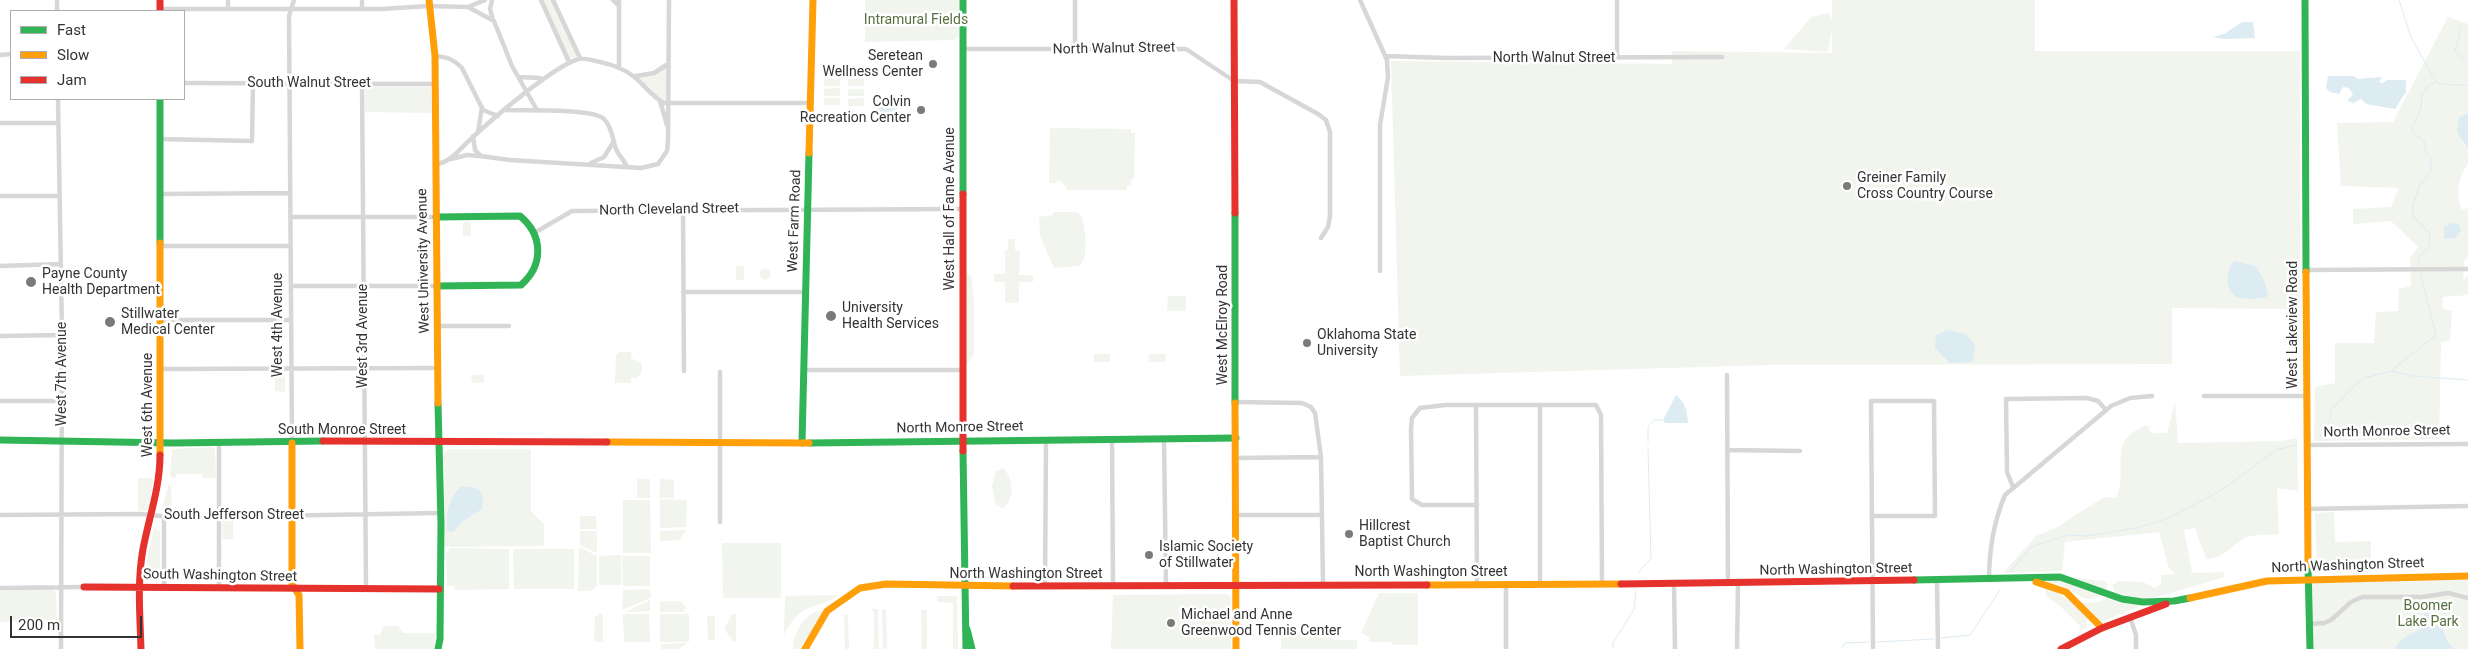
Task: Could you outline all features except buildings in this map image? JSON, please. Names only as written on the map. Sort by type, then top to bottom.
[{"type":"main road","points":[[160,0],[160,10]]},
{"type":"main road","name":"West Farm Road","points":[[802,443],[814,0]]},
{"type":"main road","name":"West Hall of Fame Avenue","points":[[963,0],[962,370],[966,649]]},
{"type":"main road","name":"West McElroy Road","points":[[1234,0],[1236,649]]},
{"type":"main road","name":"West Lakeview Road","points":[[2305,0],[2305,396],[2310,649]]},
{"type":"main road","name":"West University Avenue","points":[[429,3],[435,56],[439,521],[441,524],[441,583],[439,587],[440,639],[442,649]]},
{"type":"main road","name":"West 6th Avenue","points":[[141,649],[140,588],[143,551],[160,478],[160,100]]},
{"type":"main road","points":[[436,217],[520,216],[529,222],[536,232],[538,244],[537,264],[531,276],[521,285],[437,286]]},
{"type":"main road","name":"North Monroe Street","points":[[684,442],[802,443],[1236,438]]},
{"type":"main road","name":"South Monroe Street","points":[[0,440],[219,443],[364,441],[684,442]]},
{"type":"main road","name":"West 4th Avenue","points":[[292,442],[292,584],[299,595],[300,649]]},
{"type":"main road","name":"North Washington Street","points":[[805,649],[827,611],[840,600],[860,588],[875,585],[1738,584],[2060,578],[2122,599],[2143,602],[2174,601],[2259,582],[2309,578],[2468,576]]},
{"type":"main road","name":"North Washington Street","points":[[2026,580],[2066,592],[2102,628]]},
{"type":"main road","name":"South Washington Street","points":[[84,587],[296,589],[439,587]]},
{"type":"main road","points":[[2061,649],[2102,628],[2174,601]]},
{"type":"main road","points":[[2085,637],[2090,626],[2089,616]]},
{"type":"main road","name":"West Hall of Fame Avenue","points":[[966,628],[972,649]]},
{"type":"main road","name":"West University Avenue","points":[[438,649],[440,639]]},
{"type":"street","points":[[228,0],[228,9]]},
{"type":"street","name":"West 4th Avenue","points":[[292,442],[289,16],[293,9],[294,0]]},
{"type":"street","points":[[362,0],[362,9]]},
{"type":"street","points":[[468,7],[485,0]]},
{"type":"street","points":[[492,0],[490,9],[494,21],[518,77],[537,110]]},
{"type":"street","points":[[540,0],[568,62]]},
{"type":"street","points":[[553,0],[580,58]]},
{"type":"street","points":[[613,0],[616,6],[619,6]]},
{"type":"street","points":[[619,0],[619,68]]},
{"type":"street","points":[[436,164],[467,155],[510,160],[627,168],[658,164],[667,151],[669,0]]},
{"type":"street","points":[[1075,0],[1075,50]]},
{"type":"street","points":[[1360,0],[1375,37],[1386,56],[1388,78],[1380,139],[1380,271]]},
{"type":"street","points":[[1617,0],[1617,57]]},
{"type":"street","points":[[160,10],[362,9],[429,3],[468,7],[494,21]]},
{"type":"street","name":"North Walnut Street","points":[[963,49],[1075,50],[1186,48],[1234,81]]},
{"type":"street","points":[[435,56],[448,57],[462,68],[485,112],[498,116]]},
{"type":"street","name":"North Walnut Street","points":[[1386,56],[1446,58],[1722,57]]},
{"type":"street","points":[[447,161],[478,132],[541,81],[568,62],[580,58],[619,68],[635,76],[659,101],[668,129]]},
{"type":"street","points":[[635,76],[654,73],[668,64]]},
{"type":"street","points":[[518,77],[540,78],[541,81]]},
{"type":"street","points":[[1234,81],[1260,82],[1318,114],[1329,128],[1329,222],[1321,238]]},
{"type":"street","name":"South Walnut Street","points":[[185,83],[435,84]]},
{"type":"street","points":[[160,139],[252,141],[253,83]]},
{"type":"street","name":"West 3rd Avenue","points":[[362,83],[362,368],[366,588]]},
{"type":"street","name":"West 7th Avenue","points":[[58,100],[62,335],[61,649]]},
{"type":"street","points":[[659,101],[669,103],[811,103]]},
{"type":"street","points":[[478,132],[482,107]]},
{"type":"street","points":[[506,110],[537,110],[600,116],[604,119],[612,133],[627,168]]},
{"type":"street","points":[[0,123],[58,123]]},
{"type":"street","points":[[474,136],[475,150],[480,156]]},
{"type":"street","points":[[590,164],[604,157],[614,141]]},
{"type":"street","points":[[160,194],[290,193]]},
{"type":"street","points":[[0,196],[60,196]]},
{"type":"street","name":"North Cleveland Street","points":[[536,232],[572,211],[963,209]]},
{"type":"street","points":[[682,210],[684,371]]},
{"type":"street","points":[[290,217],[436,217]]},
{"type":"street","points":[[160,246],[290,246]]},
{"type":"street","points":[[0,266],[61,264]]},
{"type":"street","points":[[2306,270],[2468,269]]},
{"type":"street","points":[[291,286],[437,286]]},
{"type":"street","points":[[683,292],[805,292]]},
{"type":"street","points":[[161,320],[291,320]]},
{"type":"street","points":[[437,326],[509,326]]},
{"type":"street","points":[[0,336],[62,335]]},
{"type":"street","points":[[161,369],[438,368]]},
{"type":"street","points":[[804,370],[962,370]]},
{"type":"street","points":[[720,372],[720,522]]},
{"type":"street","points":[[1727,375],[1729,450],[1728,584]]},
{"type":"street","points":[[1989,580],[1989,558],[2000,506],[2005,495],[2106,410],[2130,398],[2152,396]]},
{"type":"street","points":[[2204,396],[2305,396]]},
{"type":"street","points":[[2013,487],[2007,472],[2006,399],[2087,398],[2098,401],[2106,410]]},
{"type":"street","points":[[0,401],[61,401]]},
{"type":"street","points":[[1872,516],[1935,516],[1934,401],[1871,401],[1873,649]]},
{"type":"street","points":[[1236,402],[1302,403],[1311,407],[1315,413],[1321,457],[1323,585]]},
{"type":"street","points":[[1477,504],[1418,504],[1412,499],[1410,484],[1412,418],[1420,408],[1428,406],[1593,404],[1599,407],[1601,415],[1602,583]]},
{"type":"street","points":[[1540,405],[1540,584]]},
{"type":"street","points":[[1476,406],[1477,584]]},
{"type":"street","points":[[1045,586],[1046,440]]},
{"type":"street","points":[[1112,440],[1113,586]]},
{"type":"street","points":[[1164,440],[1166,586]]},
{"type":"street","points":[[218,589],[219,443]]},
{"type":"street","name":"North Monroe Street","points":[[2306,445],[2468,444]]},
{"type":"street","points":[[1729,450],[1800,451]]},
{"type":"street","points":[[1236,458],[1321,457]]},
{"type":"street","points":[[2306,509],[2468,506]]},
{"type":"street","name":"South Jefferson Street","points":[[0,515],[152,514],[164,516],[218,516],[439,513]]},
{"type":"street","points":[[1237,515],[1321,515]]},
{"type":"street","points":[[164,516],[164,589]]},
{"type":"street","points":[[1937,581],[1938,649]]},
{"type":"street","points":[[1674,583],[1675,649]]},
{"type":"street","points":[[1506,584],[1506,649]]},
{"type":"street","points":[[1737,649],[1738,584]]},
{"type":"street","name":"South Washington Street","points":[[0,588],[84,587]]},
{"type":"street","points":[[2309,624],[2324,623],[2331,620],[2351,602],[2362,597],[2422,597],[2448,593],[2468,598]]},
{"type":"street","points":[[2130,617],[2136,635],[2136,649]]},
{"type":"green space","points":[[542,0],[552,0],[577,54],[575,58],[569,58]]},
{"type":"green space","name":"Intramural Fields","points":[[865,0],[959,0],[959,37],[954,40],[865,42]]},
{"type":"green space","name":"Greiner Family Cross Country Course","points":[[1832,0],[2035,0],[2035,51],[2300,51],[2300,309],[2172,308],[2172,364],[1770,365],[1400,376],[1391,61],[1672,64],[1672,51],[1832,53],[1832,31],[1828,52],[1784,49],[1811,17],[1829,13],[1832,20]]},
{"type":"green space","points":[[2448,17],[2468,24],[2468,164],[2460,181],[2459,198],[2461,210],[2468,208],[2468,257],[2464,261],[2463,280],[2468,275],[2468,295],[2443,297],[2442,308],[2452,311],[2450,341],[2441,342],[2439,439],[2314,441],[2315,387],[2335,383],[2335,343],[2374,343],[2376,312],[2398,311],[2399,289],[2411,286],[2410,258],[2418,247],[2391,221],[2353,224],[2353,209],[2391,207],[2399,188],[2341,186],[2337,123],[2393,122]]},
{"type":"green space","points":[[668,64],[669,103],[664,103],[635,76],[646,76]]},
{"type":"green space","points":[[824,69],[840,69],[840,76],[824,77]]},
{"type":"green space","points":[[848,70],[864,70],[864,76],[848,76]]},
{"type":"green space","points":[[824,79],[840,79],[840,86],[824,86]]},
{"type":"green space","points":[[848,79],[864,79],[864,86],[848,86]]},
{"type":"green space","points":[[367,86],[431,87],[432,113],[365,112],[365,89]]},
{"type":"green space","points":[[840,88],[840,96],[824,96],[824,89]]},
{"type":"green space","points":[[848,89],[864,89],[864,96],[848,96]]},
{"type":"green space","points":[[824,98],[840,98],[840,105],[824,105]]},
{"type":"green space","points":[[864,98],[864,106],[848,106],[848,99]]},
{"type":"green space","points":[[1050,128],[1131,129],[1131,133],[1135,133],[1134,179],[1131,179],[1131,185],[1127,186],[1127,190],[1066,190],[1066,187],[1059,180],[1055,183],[1049,183]]},
{"type":"green space","points":[[792,183],[802,183],[802,197],[792,198]]},
{"type":"green space","points":[[1053,212],[1077,212],[1082,216],[1085,234],[1085,256],[1080,266],[1054,268],[1040,236],[1039,217],[1053,215]]},
{"type":"green space","points":[[463,222],[471,222],[471,236],[463,236]]},
{"type":"green space","points":[[1008,239],[1015,239],[1015,250],[1020,251],[1019,275],[1033,275],[1033,282],[1019,282],[1019,303],[1005,303],[1005,282],[994,282],[994,274],[1005,274],[1005,251],[1008,250]]},
{"type":"green space","points":[[736,266],[744,266],[744,280],[736,280]]},
{"type":"green space","points":[[765,268],[771,274],[765,280],[759,274]]},
{"type":"green space","points":[[963,271],[971,276],[974,300],[974,355],[962,370]]},
{"type":"green space","points":[[1168,296],[1186,296],[1186,311],[1167,311]]},
{"type":"green space","points":[[420,306],[430,306],[431,325],[420,325]]},
{"type":"green space","points":[[620,352],[631,352],[631,358],[642,364],[642,372],[636,378],[631,377],[631,383],[615,383],[616,355]]},
{"type":"green space","points":[[1094,354],[1110,354],[1110,362],[1094,362]]},
{"type":"green space","points":[[1149,354],[1166,354],[1165,362],[1149,362]]},
{"type":"green space","points":[[275,374],[285,374],[285,392],[275,391]]},
{"type":"green space","points":[[471,375],[484,375],[484,383],[472,383]]},
{"type":"green space","points":[[2175,402],[2178,443],[2282,441],[2297,438],[2298,491],[2277,488],[2279,534],[2246,537],[2222,555],[2206,559],[2195,528],[2184,530],[2192,573],[2224,572],[2225,577],[2157,597],[2141,598],[2116,594],[2112,586],[2118,581],[2143,582],[2155,588],[2161,584],[2161,575],[2176,574],[2169,569],[2159,532],[2065,542],[2062,571],[2003,573],[2036,536],[2054,529],[2104,497],[2116,498],[2120,487],[2122,448],[2126,439],[2147,425],[2151,433],[2167,433]]},
{"type":"green space","points":[[212,447],[215,449],[216,478],[203,478],[201,474],[177,474],[176,478],[170,477],[172,449]]},
{"type":"green space","points":[[448,449],[531,449],[531,511],[544,524],[544,546],[445,547],[444,453]]},
{"type":"green space","points":[[1003,468],[1007,472],[1012,488],[1010,500],[1003,509],[995,504],[992,487],[995,472]]},
{"type":"green space","points":[[138,478],[152,478],[153,481],[149,506],[146,511],[138,510]]},
{"type":"green space","points":[[637,479],[650,479],[650,498],[637,498]]},
{"type":"green space","points":[[660,479],[674,480],[674,498],[659,498]]},
{"type":"green space","points":[[169,484],[171,486],[172,513],[162,509]]},
{"type":"green space","points":[[660,499],[687,500],[686,527],[660,528]]},
{"type":"green space","points":[[623,500],[650,500],[651,553],[623,553]]},
{"type":"green space","points":[[2334,512],[2335,542],[2371,541],[2371,572],[2320,573],[2317,570],[2315,513]]},
{"type":"green space","points":[[580,516],[596,516],[597,529],[580,529]]},
{"type":"green space","points":[[222,519],[233,519],[233,539],[223,539]]},
{"type":"green space","points":[[154,527],[160,532],[160,574],[157,580],[151,581],[146,578],[148,553]]},
{"type":"green space","points":[[686,530],[680,540],[660,541],[660,531]]},
{"type":"green space","points":[[580,531],[597,531],[597,553],[580,545]]},
{"type":"green space","points":[[722,543],[781,543],[781,598],[723,598]]},
{"type":"green space","points":[[579,547],[597,556],[597,586],[591,591],[578,591]]},
{"type":"green space","points":[[450,548],[509,549],[509,589],[455,590],[454,586],[447,586],[446,554]]},
{"type":"green space","points":[[513,549],[574,549],[574,589],[514,589]]},
{"type":"green space","points":[[621,555],[621,585],[599,585],[599,556]]},
{"type":"green space","points":[[622,556],[650,556],[650,586],[623,586]]},
{"type":"green space","name":"Boomer Lake Park","points":[[2468,577],[2468,649],[2310,649],[2309,579]]},
{"type":"green space","points":[[2075,578],[2105,581],[2108,584],[2106,590]]},
{"type":"green space","points":[[2044,580],[2065,581],[2101,595],[2096,598],[2086,599],[2063,586]]},
{"type":"green space","points":[[2045,588],[2063,596],[2078,608],[2087,618],[2086,628],[2078,631],[2081,627],[2060,606],[2046,596]]},
{"type":"green space","points":[[53,589],[56,592],[57,620],[0,622],[0,590]]},
{"type":"green space","points":[[650,589],[651,598],[622,610],[623,590]]},
{"type":"green space","points":[[1379,593],[1418,593],[1418,645],[1393,645],[1392,642],[1369,642],[1370,637],[1361,633]]},
{"type":"green space","name":"Michael and Anne Greenwood Tennis Center","points":[[1226,594],[1231,598],[1231,649],[1111,649],[1113,595]]},
{"type":"green space","points":[[839,595],[803,611],[797,616],[784,635],[785,596]]},
{"type":"green space","points":[[936,596],[957,596],[958,649],[953,649],[953,603],[938,602]]},
{"type":"green space","points":[[2107,597],[2141,606],[2101,622],[2080,603],[2099,602]]},
{"type":"green space","points":[[650,600],[650,611],[626,612]]},
{"type":"green space","points":[[660,601],[681,601],[686,608],[683,612],[660,612]]},
{"type":"green space","points":[[871,609],[878,609],[879,649],[872,649],[874,648],[874,612]]},
{"type":"green space","points":[[882,609],[886,609],[887,649],[883,649]]},
{"type":"green space","points":[[921,610],[927,610],[927,649],[922,649]]},
{"type":"green space","points":[[822,611],[822,615],[802,649],[793,649],[795,636],[801,624],[810,615]]},
{"type":"green space","points":[[599,613],[603,614],[603,642],[594,641],[595,616],[598,616]]},
{"type":"green space","points":[[623,614],[649,614],[650,642],[624,642]]},
{"type":"green space","points":[[660,614],[689,614],[689,642],[660,642]]},
{"type":"green space","points":[[732,614],[736,614],[736,641],[733,641],[724,629]]},
{"type":"green space","points":[[845,615],[848,615],[849,649],[845,649]]},
{"type":"green space","points":[[707,616],[715,616],[715,640],[708,640]]},
{"type":"green space","points":[[383,626],[398,626],[403,633],[435,633],[434,649],[375,649],[374,634],[380,635]]},
{"type":"green space","points":[[1286,632],[1322,633],[1335,640],[1357,640],[1357,649],[1281,649],[1281,638]]},
{"type":"green space","points":[[687,643],[679,649],[661,649],[661,644]]},
{"type":"shaded area","points":[[2242,22],[2253,22],[2255,38],[2224,39],[2213,37],[2224,34]]},
{"type":"shaded area","points":[[2328,76],[2353,76],[2358,79],[2382,77],[2379,82],[2383,83],[2387,80],[2406,80],[2406,92],[2395,109],[2366,104],[2361,99],[2353,103],[2347,100],[2353,95],[2349,88],[2343,87],[2339,94],[2330,92],[2326,88]]},
{"type":"shaded area","points":[[877,97],[888,104],[897,104],[898,120],[893,120],[893,110],[891,115],[886,118],[875,110]]},
{"type":"shaded area","points":[[2468,114],[2468,148],[2457,132],[2459,117]]},
{"type":"shaded area","points":[[2452,223],[2459,224],[2461,231],[2455,238],[2444,239],[2444,227]]},
{"type":"shaded area","points":[[2234,261],[2256,266],[2264,280],[2268,295],[2264,298],[2249,299],[2240,298],[2231,292],[2228,276]]},
{"type":"shaded area","points":[[1948,330],[1966,334],[1975,345],[1973,362],[1950,363],[1935,348],[1936,335]]},
{"type":"shaded area","points":[[1676,395],[1682,401],[1685,408],[1688,423],[1665,423],[1663,420]]},
{"type":"shaded area","points":[[461,487],[473,487],[480,491],[483,498],[482,509],[463,521],[453,532],[447,531],[450,502]]},
{"type":"shaded area","points":[[2430,612],[2439,620],[2447,641],[2455,649],[2394,649],[2402,639],[2419,630],[2424,614]]},
{"type":"waterway","points":[[2399,0],[2411,37],[2436,82],[2468,86]]},
{"type":"waterway","points":[[2461,30],[2455,51],[2468,63]]},
{"type":"waterway","points":[[2419,268],[2418,258],[2429,247],[2430,234],[2414,217],[2412,209],[2419,187],[2431,171],[2431,158],[2426,153],[2424,141],[2413,133],[2412,128],[2421,108],[2422,94],[2428,86],[2436,82]]},
{"type":"waterway","points":[[2320,437],[2330,419],[2331,410],[2353,387],[2365,378],[2391,371],[2436,335],[2420,272]]},
{"type":"waterway","points":[[2391,371],[2412,376],[2468,380]]},
{"type":"waterway","points":[[1648,442],[1648,427],[1654,420],[1663,420]]},
{"type":"waterway","points":[[2011,571],[2031,547],[2068,535],[2087,536],[2137,528],[2166,519],[2220,491],[2276,450],[2295,445]]},
{"type":"waterway","points":[[1638,573],[1651,558],[1648,448]]},
{"type":"waterway","points":[[1941,638],[1970,635],[2000,590]]},
{"type":"waterway","points":[[1613,649],[1613,643],[1634,609],[1636,591]]},
{"type":"waterway","points":[[2437,616],[2442,608],[2441,603]]},
{"type":"waterway","points":[[1876,642],[1934,639]]},
{"type":"waterway","points":[[1841,649],[1845,643],[1869,642]]},
{"type":"traffic: fast","points":[[963,0],[963,194]]},
{"type":"traffic: fast","points":[[2305,0],[2306,272]]},
{"type":"traffic: fast","points":[[160,100],[160,243]]},
{"type":"traffic: fast","points":[[802,443],[809,153]]},
{"type":"traffic: fast","points":[[1235,213],[1235,403]]},
{"type":"traffic: fast","points":[[436,217],[520,216],[533,232],[538,250],[534,268],[521,285],[437,286]]},
{"type":"traffic: fast","points":[[438,403],[441,524],[440,639],[438,649]]},
{"type":"traffic: fast","points":[[809,443],[1236,438]]},
{"type":"traffic: fast","points":[[0,440],[173,443],[323,441]]},
{"type":"traffic: fast","points":[[963,451],[966,649]]},
{"type":"traffic: fast","points":[[2308,565],[2310,649]]},
{"type":"traffic: fast","points":[[1914,580],[2060,577],[2122,599],[2143,602],[2174,601],[2190,598]]},
{"type":"traffic: fast","points":[[967,629],[972,649]]},
{"type":"traffic: slow","points":[[429,0],[435,56],[438,403]]},
{"type":"traffic: slow","points":[[809,153],[813,0]]},
{"type":"traffic: slow","points":[[160,243],[160,455]]},
{"type":"traffic: slow","points":[[2306,272],[2308,565]]},
{"type":"traffic: slow","points":[[1235,403],[1236,649]]},
{"type":"traffic: slow","points":[[607,442],[809,443]]},
{"type":"traffic: slow","points":[[292,443],[292,584],[299,595],[300,649]]},
{"type":"traffic: slow","points":[[2190,598],[2267,581],[2468,576]]},
{"type":"traffic: slow","points":[[2036,582],[2066,592],[2102,628]]},
{"type":"traffic: slow","points":[[805,649],[827,611],[860,588],[886,584],[1013,586]]},
{"type":"traffic: slow","points":[[1427,585],[1621,584]]},
{"type":"traffic: jam","points":[[160,0],[160,10]]},
{"type":"traffic: jam","points":[[1234,0],[1235,213]]},
{"type":"traffic: jam","points":[[963,194],[963,451]]},
{"type":"traffic: jam","points":[[323,441],[607,442]]},
{"type":"traffic: jam","points":[[141,649],[139,599],[141,561],[156,491],[160,455]]},
{"type":"traffic: jam","points":[[1621,584],[1914,580]]},
{"type":"traffic: jam","points":[[1013,586],[1427,585]]},
{"type":"traffic: jam","points":[[84,587],[439,589]]},
{"type":"traffic: jam","points":[[2061,649],[2102,628],[2166,604]]},
{"type":"place","name":"Seretean Wellness Center","points":[[933,64]]},
{"type":"place","name":"Colvin Recreation Center","points":[[921,110]]},
{"type":"place","name":"Greiner Family Cross Country Course","points":[[1847,186]]},
{"type":"place","name":"Payne County Health Department","points":[[31,282]]},
{"type":"place","name":"University Health Services","points":[[831,316]]},
{"type":"place","name":"Stillwater Medical Center","points":[[110,322]]},
{"type":"place","name":"Oklahoma State University","points":[[1307,343]]},
{"type":"place","name":"Hillcrest Baptist Church","points":[[1349,534]]},
{"type":"place","name":"Islamic Society of Stillwater","points":[[1149,555]]},
{"type":"place","name":"Michael and Anne Greenwood Tennis Center","points":[[1171,623]]}]
